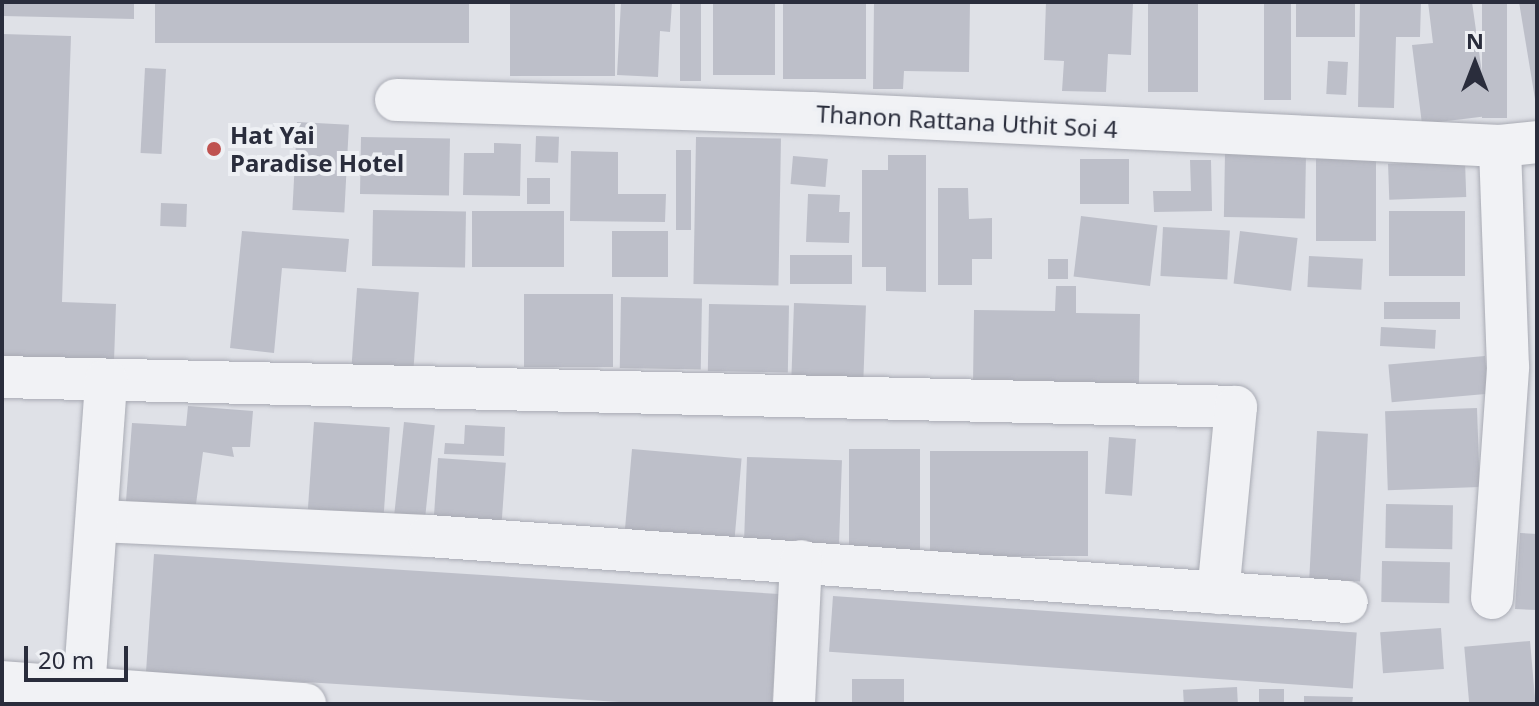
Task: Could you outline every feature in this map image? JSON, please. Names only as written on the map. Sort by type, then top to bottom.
[{"type":"street","name":"Thanon Rattana Uthit Soi 4","points":[[396,100],[812,113],[1519,144]]},
{"type":"street","points":[[1492,598],[1522,365],[1519,144]]},
{"type":"street","points":[[2,377],[1236,407],[1218,593]]},
{"type":"street","points":[[83,696],[106,380]]},
{"type":"street","points":[[98,521],[429,536],[1347,602]]},
{"type":"street","points":[[794,704],[801,561]]},
{"type":"street","points":[[2,682],[83,696],[305,704]]},
{"type":"building","points":[[3,2],[134,2],[134,19],[3,16]]},
{"type":"building","points":[[155,2],[469,2],[469,43],[155,43]]},
{"type":"building","points":[[510,2],[615,2],[615,76],[510,76]]},
{"type":"building","points":[[621,2],[672,2],[670,32],[660,31],[658,77],[617,75]]},
{"type":"building","points":[[680,2],[701,2],[701,81],[680,81]]},
{"type":"building","points":[[713,2],[775,2],[775,75],[713,75]]},
{"type":"building","points":[[783,2],[866,2],[866,79],[783,79]]},
{"type":"building","points":[[874,2],[970,2],[969,72],[904,71],[903,89],[873,89]]},
{"type":"building","points":[[1046,2],[1133,2],[1131,55],[1108,54],[1106,92],[1062,91],[1064,61],[1044,60]]},
{"type":"building","points":[[1148,2],[1198,2],[1198,92],[1148,92]]},
{"type":"building","points":[[1264,2],[1291,2],[1291,100],[1264,100]]},
{"type":"building","points":[[1296,2],[1355,2],[1355,37],[1296,37]]},
{"type":"building","points":[[1360,2],[1421,2],[1420,37],[1396,37],[1394,108],[1358,107]]},
{"type":"building","points":[[1428,2],[1472,2],[1488,116],[1422,124],[1412,45],[1433,43]]},
{"type":"building","points":[[1482,2],[1507,2],[1507,118],[1482,118]]},
{"type":"building","points":[[1519,2],[1537,2],[1537,99],[1535,99]]},
{"type":"building","points":[[2,34],[71,36],[62,302],[116,304],[114,361],[2,357]]},
{"type":"building","points":[[1328,61],[1348,62],[1346,95],[1326,94]]},
{"type":"building","points":[[145,68],[166,69],[162,154],[141,153]]},
{"type":"building","points":[[297,122],[349,125],[344,213],[292,210]]},
{"type":"building","points":[[536,136],[559,137],[558,163],[535,162]]},
{"type":"building","points":[[361,137],[450,139],[449,196],[360,194]]},
{"type":"building","points":[[696,137],[781,138],[778,285],[693,284]]},
{"type":"building","points":[[494,143],[521,144],[520,196],[463,195],[464,153],[494,153]]},
{"type":"building","points":[[676,150],[691,150],[691,230],[676,230]]},
{"type":"building","points":[[571,151],[618,152],[618,194],[666,194],[665,222],[570,221]]},
{"type":"building","points":[[1225,153],[1306,154],[1305,218],[1224,217]]},
{"type":"building","points":[[888,155],[926,155],[926,292],[886,291],[886,267],[862,267],[862,170],[888,170]]},
{"type":"building","points":[[1316,155],[1376,155],[1376,241],[1316,241]]},
{"type":"building","points":[[793,156],[828,159],[825,187],[791,184]]},
{"type":"building","points":[[1080,159],[1129,159],[1129,204],[1080,204]]},
{"type":"building","points":[[1190,160],[1211,160],[1212,211],[1154,212],[1153,191],[1191,191]]},
{"type":"building","points":[[1465,161],[1466,197],[1389,200],[1388,164]]},
{"type":"building","points":[[527,178],[550,178],[550,204],[527,204]]},
{"type":"building","points":[[938,188],[968,188],[969,219],[992,218],[992,259],[972,259],[972,285],[938,285]]},
{"type":"building","points":[[808,194],[840,195],[839,212],[850,212],[849,243],[806,242]]},
{"type":"building","points":[[161,203],[187,204],[186,227],[160,226]]},
{"type":"building","points":[[373,210],[466,212],[465,268],[372,266]]},
{"type":"building","points":[[472,211],[564,211],[564,267],[472,267]]},
{"type":"building","points":[[1389,211],[1465,211],[1465,276],[1389,276]]},
{"type":"building","points":[[1081,216],[1157,225],[1150,286],[1074,277]]},
{"type":"building","points":[[1163,227],[1230,231],[1227,279],[1160,276]]},
{"type":"building","points":[[242,231],[349,239],[346,272],[282,268],[274,353],[230,348]]},
{"type":"building","points":[[612,231],[668,231],[668,277],[612,277]]},
{"type":"building","points":[[1240,231],[1298,238],[1291,291],[1234,284]]},
{"type":"building","points":[[790,255],[852,255],[852,284],[790,284]]},
{"type":"building","points":[[1309,256],[1363,259],[1361,290],[1307,287]]},
{"type":"building","points":[[1048,259],[1068,259],[1068,279],[1048,279]]},
{"type":"building","points":[[1056,286],[1076,286],[1076,313],[1140,314],[1139,385],[973,384],[974,310],[1055,311]]},
{"type":"building","points":[[357,288],[419,292],[413,375],[351,371]]},
{"type":"building","points":[[524,294],[613,294],[613,367],[524,367]]},
{"type":"building","points":[[621,297],[702,298],[701,369],[620,368]]},
{"type":"building","points":[[1384,302],[1460,302],[1460,319],[1384,319]]},
{"type":"building","points":[[794,303],[866,306],[863,380],[791,378]]},
{"type":"building","points":[[709,304],[789,305],[788,372],[708,371]]},
{"type":"building","points":[[1381,327],[1436,330],[1435,349],[1380,346]]},
{"type":"building","points":[[1485,356],[1488,394],[1392,402],[1388,364]]},
{"type":"building","points":[[188,406],[253,411],[250,447],[232,447],[234,457],[203,452],[194,519],[125,514],[132,423],[186,426]]},
{"type":"building","points":[[1477,408],[1480,487],[1388,490],[1385,411]]},
{"type":"building","points":[[314,422],[390,427],[383,525],[307,520]]},
{"type":"building","points":[[404,422],[435,425],[425,520],[394,516]]},
{"type":"building","points":[[465,425],[505,427],[504,456],[444,454],[445,443],[464,444]]},
{"type":"building","points":[[1317,431],[1368,434],[1360,581],[1309,579]]},
{"type":"building","points":[[1109,437],[1136,439],[1132,496],[1105,494]]},
{"type":"building","points":[[632,449],[742,459],[735,539],[625,530]]},
{"type":"building","points":[[849,449],[920,449],[920,554],[849,554]]},
{"type":"building","points":[[930,451],[1088,451],[1088,556],[930,556]]},
{"type":"building","points":[[747,457],[842,460],[839,550],[744,547]]},
{"type":"building","points":[[438,458],[506,463],[501,534],[433,529]]},
{"type":"building","points":[[1386,504],[1453,505],[1452,549],[1385,548]]},
{"type":"building","points":[[1520,533],[1537,534],[1537,610],[1515,609]]},
{"type":"building","points":[[154,554],[779,594],[772,704],[651,704],[146,672]]},
{"type":"building","points":[[1382,561],[1450,562],[1449,603],[1381,602]]},
{"type":"building","points":[[833,596],[1357,633],[1353,688],[829,652]]},
{"type":"building","points":[[1441,628],[1444,669],[1383,673],[1380,632]]},
{"type":"building","points":[[1530,641],[1535,704],[1469,704],[1464,647]]},
{"type":"building","points":[[852,679],[904,679],[904,704],[852,704]]},
{"type":"building","points":[[1237,687],[1238,704],[1184,704],[1183,690]]},
{"type":"building","points":[[1259,689],[1284,689],[1284,704],[1259,704]]},
{"type":"building","points":[[1304,696],[1353,697],[1352,704],[1304,704]]},
{"type":"place","name":"Hat Yai Paradise Hotel","points":[[214,149]]}]
